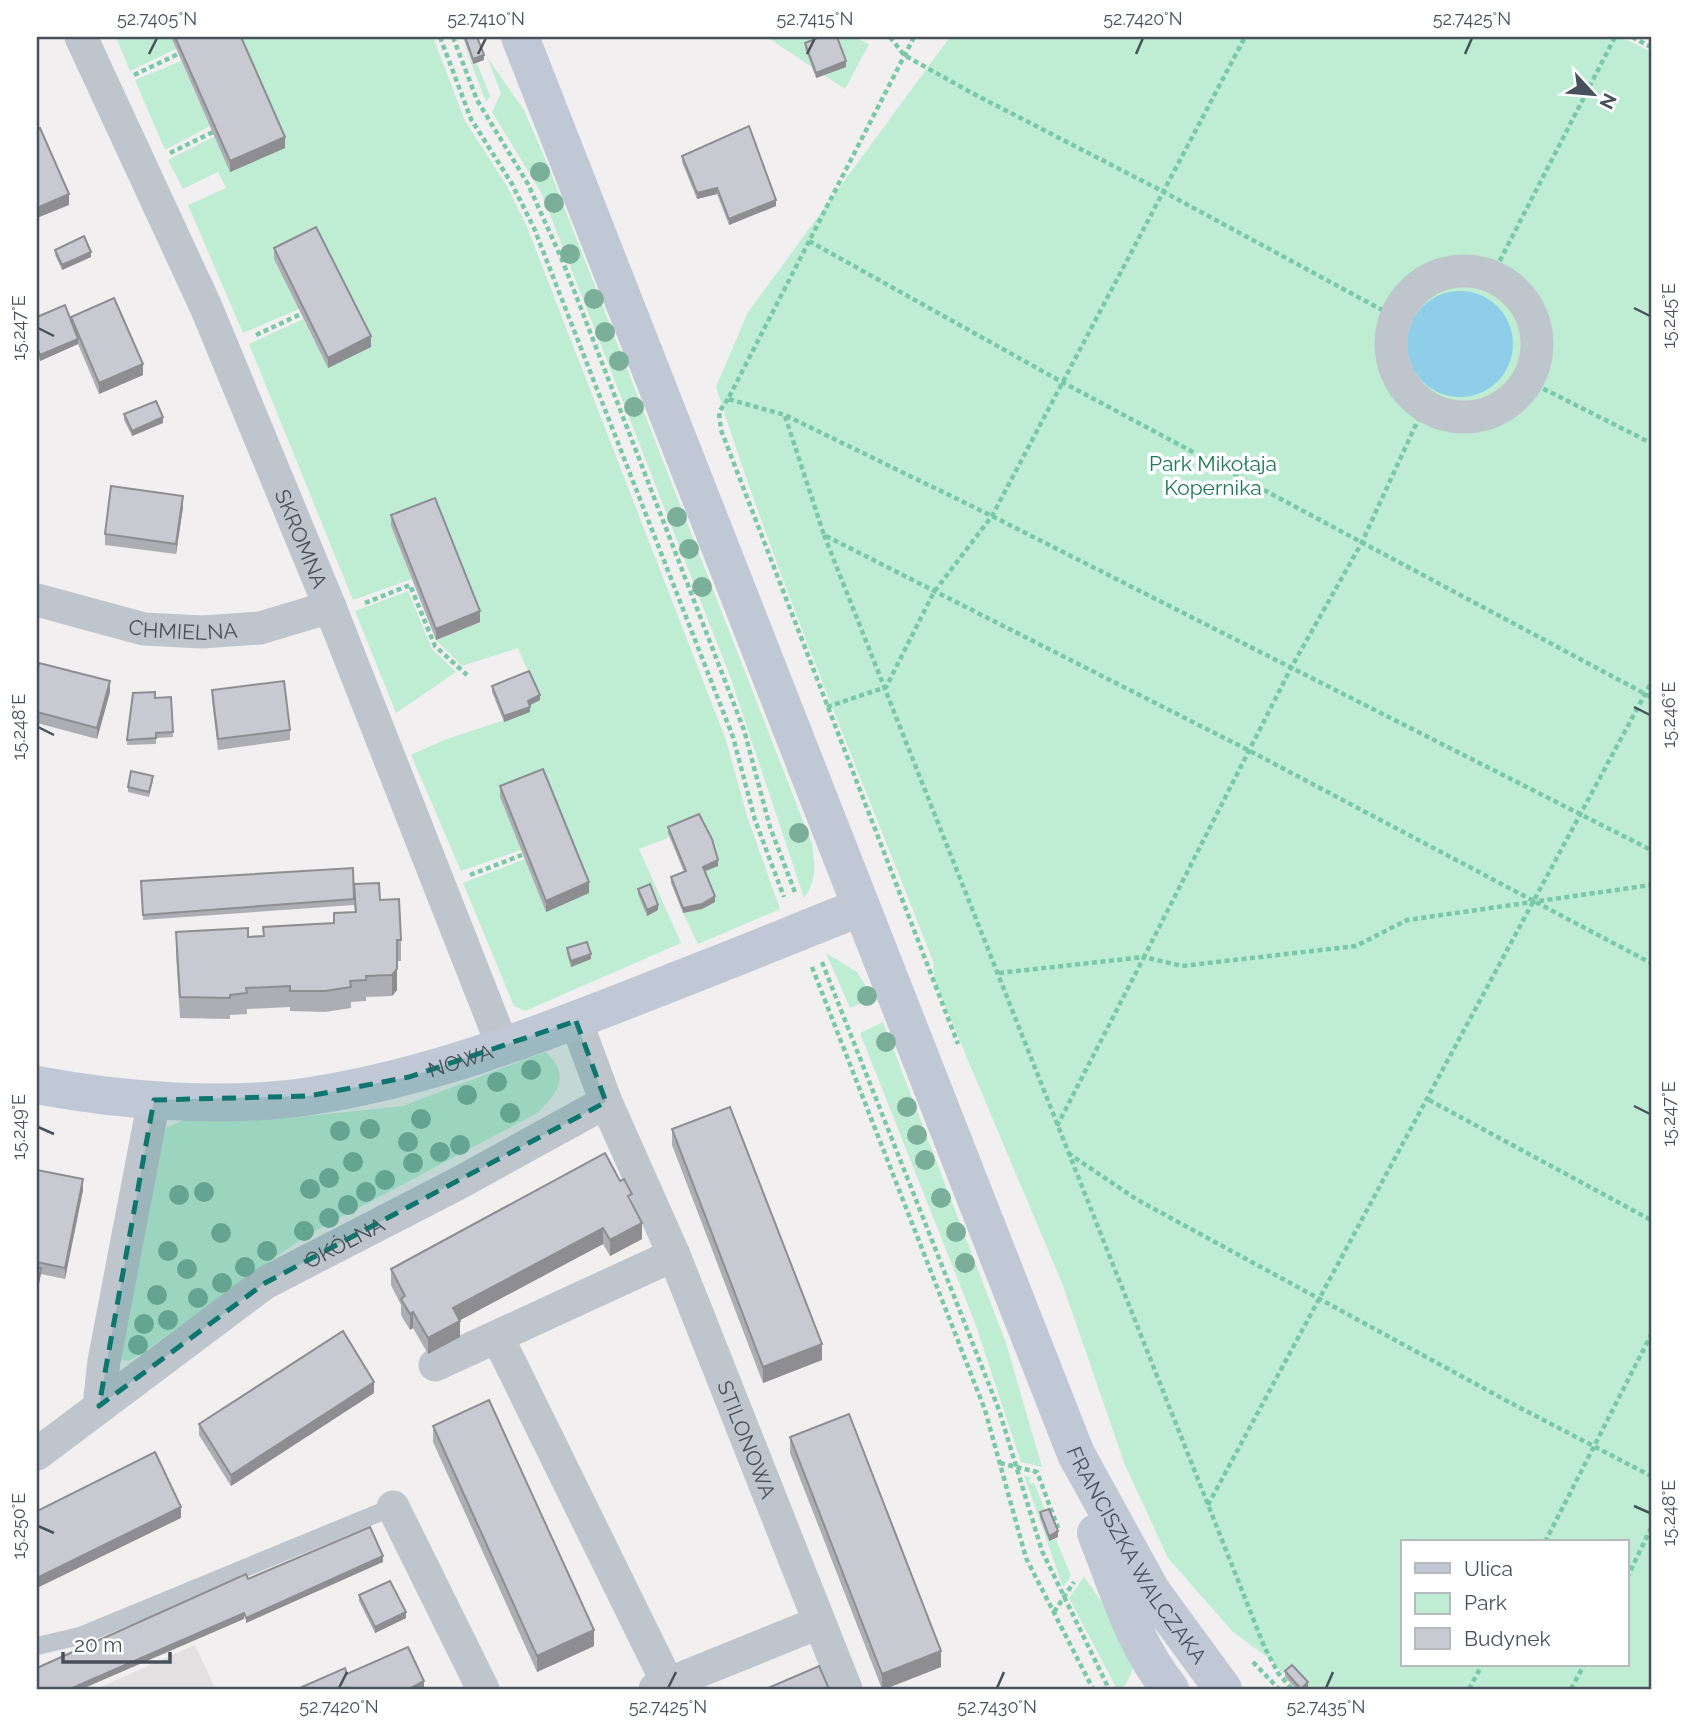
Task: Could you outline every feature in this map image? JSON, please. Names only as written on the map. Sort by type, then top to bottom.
[{"type":"street","name":"SKROMNA","points":[[81,37],[344,606],[503,1047]]},
{"type":"street","points":[[520,37],[1076,1454]]},
{"type":"street","points":[[1469,271],[1492,276],[1513,289],[1529,309],[1537,332],[1536,357],[1528,381],[1513,399],[1503,406],[1493,412],[1470,418],[1446,416],[1424,407],[1405,390],[1393,368],[1390,342],[1395,317],[1406,297],[1425,282],[1446,273],[1469,271]]},
{"type":"street","name":"CHMIELNA","points":[[37,600],[144,629],[202,632],[260,628],[344,606]]},
{"type":"street","name":"NOWA","points":[[37,1085],[154,1100],[309,1096],[409,1077],[576,1021],[861,906]]},
{"type":"street","name":"STILONOWA","points":[[576,1021],[606,1102],[674,1255],[846,1689]]},
{"type":"street","points":[[99,1406],[104,1361],[154,1100]]},
{"type":"street","name":"OKÓLNA","points":[[37,1454],[265,1283],[457,1184],[606,1102]]},
{"type":"street","points":[[435,1365],[674,1255]]},
{"type":"street","points":[[498,1338],[662,1687],[818,1623]]},
{"type":"street","name":"FRANCISZKA WALCZAKA","points":[[1076,1454],[1088,1509],[1119,1592],[1150,1661],[1170,1689]]},
{"type":"street","name":"FRANCISZKA WALCZAKA","points":[[1076,1454],[1152,1592],[1223,1689]]},
{"type":"street","points":[[393,1507],[483,1689]]},
{"type":"lane","points":[[37,1646],[80,1636],[393,1507]]},
{"type":"path","points":[[440,37],[471,119],[512,184],[534,228],[733,737],[755,820],[999,1410],[1042,1551],[1062,1599],[1109,1689]]},
{"type":"path","points":[[453,37],[477,100],[528,184],[564,262],[744,730],[770,827],[803,931],[985,1410],[1026,1558],[1093,1689]]},
{"type":"path","points":[[890,37],[904,55],[1395,317]]},
{"type":"path","points":[[914,37],[719,412],[721,430],[959,1046]]},
{"type":"path","points":[[827,707],[886,687],[934,592],[992,516],[1245,37]]},
{"type":"path","points":[[1492,276],[1615,37]]},
{"type":"path","points":[[1632,37],[1651,47]]},
{"type":"path","points":[[127,79],[178,54]]},
{"type":"path","points":[[160,159],[213,132]]},
{"type":"path","points":[[809,241],[1062,383],[1649,695]]},
{"type":"path","points":[[247,340],[301,314]]},
{"type":"path","points":[[1528,381],[1651,443]]},
{"type":"path","points":[[728,399],[785,415],[992,516],[1651,850]]},
{"type":"path","points":[[1056,1127],[1291,668],[1361,544],[1424,407]]},
{"type":"path","points":[[785,415],[824,535],[999,973],[1056,1127],[1264,1646],[1278,1674],[1292,1689]]},
{"type":"path","points":[[824,535],[1250,751],[1651,963]]},
{"type":"path","points":[[344,606],[410,585],[435,646],[467,675]]},
{"type":"path","points":[[1208,1505],[1429,1100],[1534,900],[1649,695],[1651,683]]},
{"type":"path","points":[[467,876],[522,855]]},
{"type":"path","points":[[999,973],[1144,957],[1182,966],[1356,946],[1407,920],[1651,885]]},
{"type":"path","points":[[1429,1100],[1651,1220]]},
{"type":"path","points":[[1066,1152],[1136,1199],[1651,1476]]},
{"type":"path","points":[[1546,1540],[1651,1335]]},
{"type":"path","points":[[1000,1463],[1037,1472],[1059,1530]]},
{"type":"path","points":[[1628,1576],[1651,1528]]},
{"type":"path","points":[[1053,1613],[1077,1577]]},
{"type":"path","points":[[1245,1654],[1279,1689]]},
{"type":"path","points":[[1469,1689],[1481,1666]]},
{"type":"path","points":[[1572,1689],[1584,1666]]},
{"type":"highlighted area","points":[[576,1021],[606,1102],[265,1283],[99,1406],[154,1100],[309,1096],[409,1077]]},
{"type":"shaded area","points":[[195,1645],[215,1689],[96,1689]]},
{"type":"green space","points":[[116,37],[171,37],[176,49],[130,71]]},
{"type":"green space","points":[[236,37],[433,37],[465,121],[507,186],[527,227],[726,740],[747,816],[780,909],[698,944],[683,913],[702,909],[670,837],[639,849],[681,943],[525,1011],[514,1006],[463,883],[525,859],[521,850],[461,871],[411,755],[444,740],[529,712],[528,706],[540,700],[518,648],[462,666],[436,640],[480,622],[391,526],[412,579],[353,600],[249,344],[303,319],[328,368],[299,309],[243,333],[188,205],[226,188],[218,172],[183,189],[168,160],[215,136]]},
{"type":"green space","points":[[461,37],[473,65],[477,63],[490,96],[486,102]]},
{"type":"green space","points":[[767,37],[854,37],[869,44],[845,89]]},
{"type":"green space","name":"Park Mikołaja Kopernika","points":[[950,37],[1621,37],[1651,52],[1651,1689],[1309,1689],[1291,1667],[1283,1674],[1271,1660],[1233,1632],[1168,1558],[1125,1465],[1062,1283],[935,982],[933,961],[792,604],[716,387],[748,312]]},
{"type":"green space","points":[[487,57],[524,110],[549,168],[812,844],[814,872],[804,898],[730,676],[542,194],[492,112],[501,93]]},
{"type":"green space","points":[[181,61],[210,126],[165,150],[135,80]]},
{"type":"green space","points":[[408,591],[432,649],[456,672],[396,713],[355,611]]},
{"type":"green space","points":[[826,953],[857,972],[873,998],[850,1008]]},
{"type":"green space","points":[[883,1022],[1006,1343],[1042,1467],[1021,1462],[975,1323],[860,1033]]},
{"type":"green space","points":[[545,1052],[558,1068],[560,1076],[556,1091],[537,1113],[304,1237],[138,1356],[128,1361],[119,1359],[157,1147],[167,1127],[189,1118],[290,1118],[403,1106]]},
{"type":"green space","points":[[1024,1475],[1032,1478],[1029,1480],[1031,1484],[1034,1483],[1047,1515],[1040,1518],[1049,1541],[1056,1539],[1071,1576],[1063,1587]]},
{"type":"green space","points":[[1084,1577],[1113,1618],[1133,1667],[1127,1682],[1117,1689],[1069,1598]]},
{"type":"water","points":[[1460,291],[1480,295],[1498,306],[1509,324],[1513,344],[1509,364],[1498,382],[1480,393],[1460,397],[1440,393],[1422,382],[1411,364],[1407,344],[1411,324],[1422,306],[1440,295]]},
{"type":"building","points":[[175,37],[241,37],[285,137],[230,161]]},
{"type":"building","points":[[465,37],[477,37],[484,55],[473,59]]},
{"type":"building","points":[[820,37],[837,37],[846,61],[816,73],[805,43]]},
{"type":"building","points":[[749,126],[776,200],[729,219],[717,188],[697,193],[682,156]]},
{"type":"building","points":[[40,128],[69,194],[37,208],[37,129]]},
{"type":"building","points":[[316,227],[371,336],[328,358],[274,248]]},
{"type":"building","points":[[84,236],[91,252],[62,265],[55,250]]},
{"type":"building","points":[[114,298],[143,364],[99,383],[71,317]]},
{"type":"building","points":[[65,305],[78,339],[40,355],[37,347],[37,317]]},
{"type":"building","points":[[156,401],[163,417],[132,431],[124,414]]},
{"type":"building","points":[[111,486],[183,496],[176,544],[105,534]]},
{"type":"building","points":[[435,498],[480,611],[436,629],[391,515]]},
{"type":"building","points":[[39,663],[110,681],[97,728],[37,712]]},
{"type":"building","points":[[529,671],[540,695],[528,701],[530,707],[504,716],[492,686]]},
{"type":"building","points":[[284,681],[290,730],[218,739],[212,690]]},
{"type":"building","points":[[155,692],[155,698],[171,697],[173,732],[156,733],[156,738],[127,740],[133,693]]},
{"type":"building","points":[[543,769],[589,882],[546,901],[500,786]]},
{"type":"building","points":[[131,771],[153,776],[149,792],[128,787]]},
{"type":"building","points":[[699,814],[712,839],[718,860],[703,867],[715,896],[702,904],[683,908],[671,877],[686,871],[668,827]]},
{"type":"building","points":[[353,868],[354,899],[143,915],[141,881]]},
{"type":"building","points":[[379,883],[380,900],[399,899],[401,940],[397,940],[397,969],[392,975],[366,976],[366,980],[350,981],[351,987],[325,991],[290,991],[290,986],[246,988],[247,993],[230,995],[230,998],[180,997],[176,932],[248,928],[248,937],[264,936],[263,927],[334,923],[334,913],[356,912],[354,884]]},
{"type":"building","points":[[650,884],[658,905],[647,910],[638,889]]},
{"type":"building","points":[[587,942],[591,954],[571,961],[567,948]]},
{"type":"building","points":[[730,1107],[822,1344],[763,1367],[672,1129]]},
{"type":"building","points":[[605,1153],[620,1181],[624,1179],[632,1194],[628,1196],[642,1223],[610,1240],[603,1228],[453,1308],[460,1321],[428,1338],[413,1312],[410,1314],[401,1299],[405,1296],[391,1269]]},
{"type":"building","points":[[37,1170],[83,1179],[65,1268],[37,1262]]},
{"type":"building","points":[[37,1268],[41,1268],[37,1288]]},
{"type":"building","points":[[343,1331],[374,1382],[231,1475],[199,1424]]},
{"type":"building","points":[[489,1400],[594,1630],[537,1656],[433,1426]]},
{"type":"building","points":[[849,1414],[941,1651],[882,1674],[790,1437]]},
{"type":"building","points":[[155,1452],[181,1507],[37,1578],[37,1511]]},
{"type":"building","points":[[1049,1509],[1058,1531],[1049,1536],[1040,1512]]},
{"type":"building","points":[[370,1527],[383,1556],[246,1618],[244,1613],[70,1689],[37,1689],[37,1668],[246,1574],[248,1579]]},
{"type":"building","points":[[390,1581],[406,1612],[375,1627],[359,1595]]},
{"type":"building","points":[[408,1647],[424,1681],[409,1689],[302,1687],[345,1668],[347,1674]]},
{"type":"building","points":[[1292,1665],[1308,1682],[1301,1689],[1285,1671]]},
{"type":"building","points":[[819,1666],[829,1689],[766,1689]]}]
